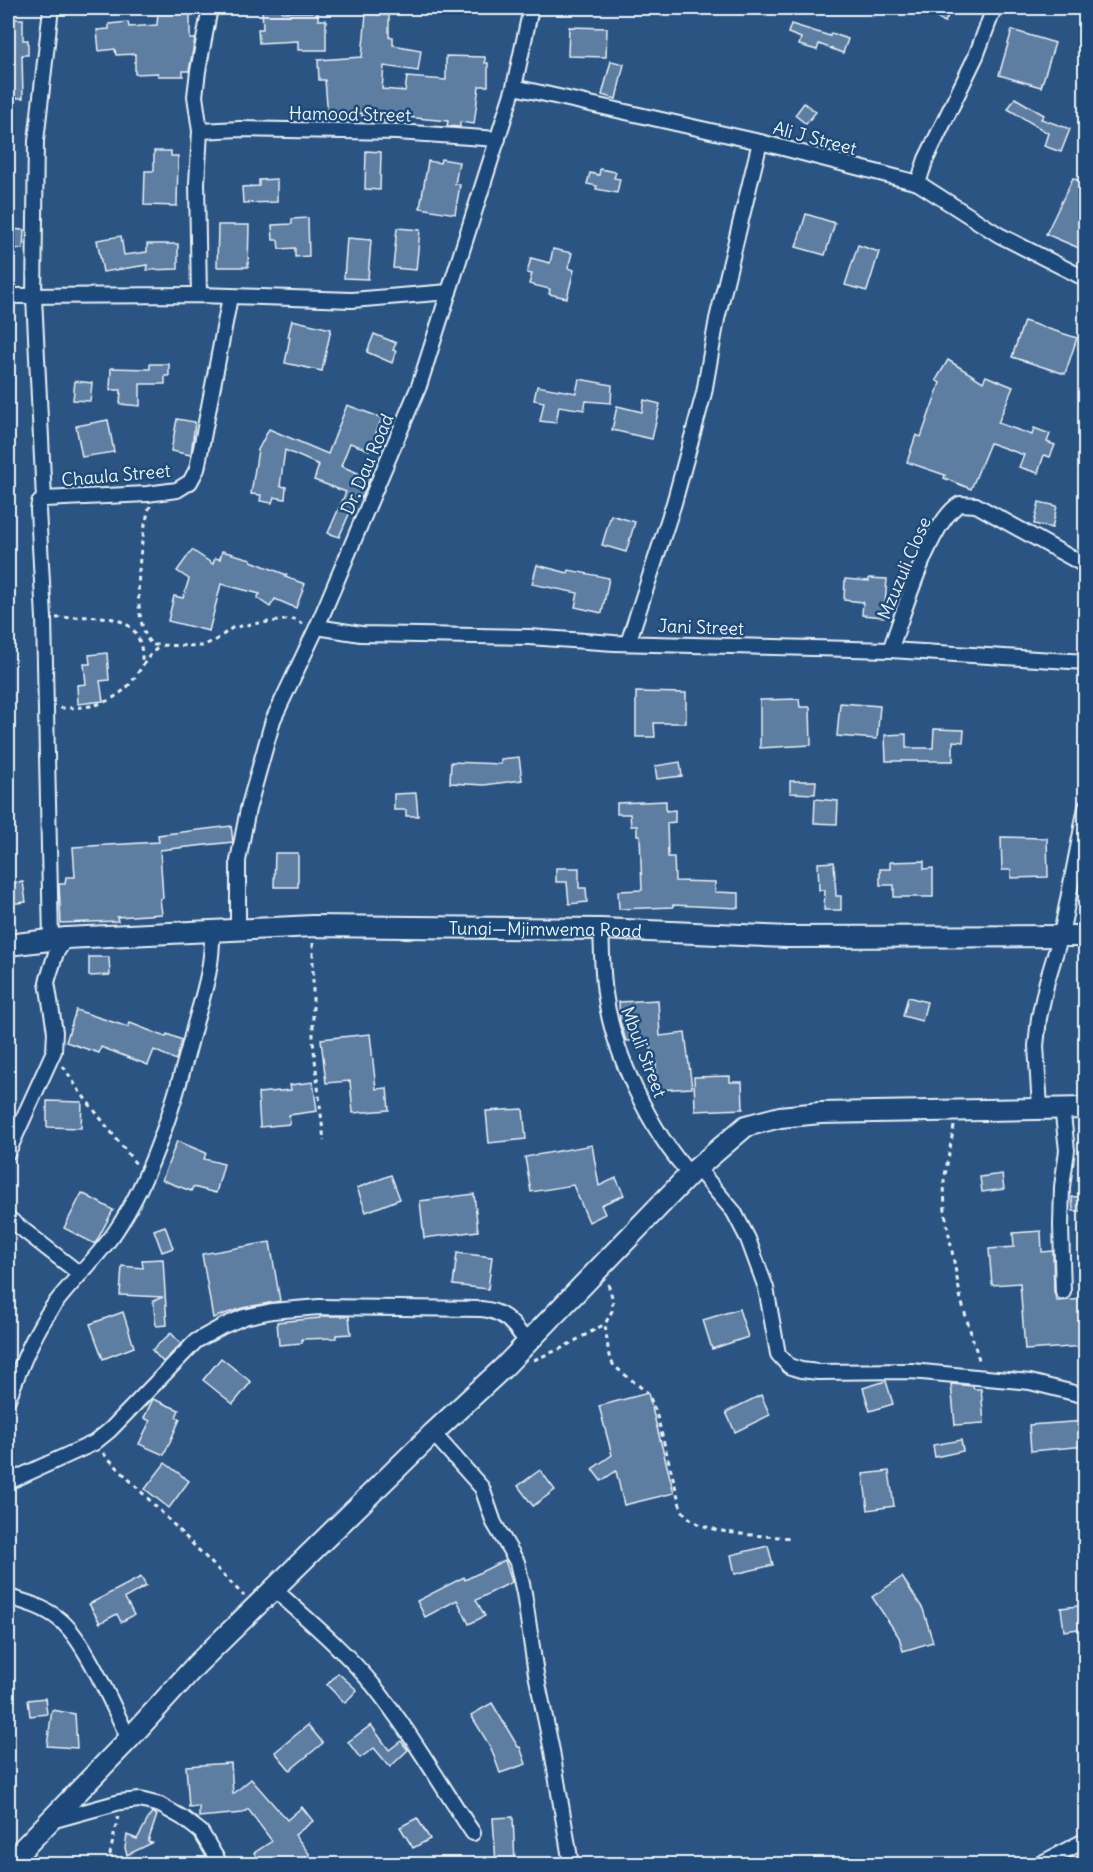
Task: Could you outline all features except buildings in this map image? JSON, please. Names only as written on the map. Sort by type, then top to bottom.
[{"type":"street","points":[[44,499],[34,297],[36,141],[51,8]]},
{"type":"street","points":[[199,295],[197,183],[200,131],[195,96],[210,8]]},
{"type":"street","name":"Dr. Dau Road","points":[[238,930],[238,861],[248,809],[273,720],[316,629],[419,386],[514,87],[531,8]]},
{"type":"street","points":[[918,183],[926,159],[976,56],[994,8]]},
{"type":"street","name":"Ali J Street","points":[[514,87],[760,142],[918,183],[999,235],[1086,279]]},
{"type":"street","name":"Hamood Street","points":[[200,131],[240,129],[397,132],[498,139]]},
{"type":"street","points":[[628,643],[674,502],[704,393],[717,319],[760,142]]},
{"type":"street","points":[[8,296],[199,295],[352,300],[449,292]]},
{"type":"street","name":"Chaula Street","points":[[58,939],[46,708],[39,503],[44,499],[177,490],[190,482],[197,469],[230,297]]},
{"type":"street","name":"Mzuzuli Close","points":[[890,650],[933,534],[948,513],[960,504],[976,505],[1086,566]]},
{"type":"street","name":"Jani Street","points":[[316,629],[361,634],[529,637],[628,643],[890,650],[1086,662]]},
{"type":"street","points":[[1040,1107],[1036,1046],[1039,1018],[1047,981],[1062,935],[1086,807]]},
{"type":"street","name":"Tungi—Mjimwema Road","points":[[8,945],[58,939],[313,926],[601,929],[787,937],[1086,936]]},
{"type":"street","name":"Mbuli Street","points":[[601,929],[604,993],[613,1032],[635,1087],[654,1126],[677,1160],[694,1171],[734,1212],[748,1239],[766,1288],[778,1354],[789,1366],[818,1372],[911,1371],[984,1377],[1030,1382],[1086,1396]]},
{"type":"street","points":[[8,1399],[37,1332],[53,1306],[115,1231],[146,1176],[188,1053],[210,973],[213,953],[212,931]]},
{"type":"street","points":[[8,1152],[54,1051],[55,1032],[47,982],[58,939]]},
{"type":"street","points":[[8,1864],[129,1739],[196,1665],[433,1433],[530,1352],[601,1268],[694,1171],[746,1126],[780,1118],[820,1113],[1040,1107],[1086,1108]]},
{"type":"street","points":[[1062,1107],[1067,1150],[1062,1187],[1061,1226],[1064,1292]]},
{"type":"street","points":[[8,1218],[80,1274]]},
{"type":"street","points":[[8,1482],[94,1443],[110,1430],[196,1341],[244,1317],[272,1311],[319,1307],[493,1310],[505,1316],[530,1352]]},
{"type":"street","points":[[433,1433],[482,1488],[494,1523],[517,1562],[571,1864]]},
{"type":"street","points":[[274,1589],[337,1645],[372,1685],[402,1725],[473,1833]]},
{"type":"street","points":[[8,1597],[37,1605],[59,1619],[73,1633],[129,1739]]},
{"type":"street","points":[[48,1822],[120,1802],[140,1800],[160,1805],[201,1832],[220,1864]]},
{"type":"street","points":[[1040,1864],[1086,1840]]},
{"type":"path","points":[[870,8],[873,17]]},
{"type":"path","points":[[154,493],[146,518],[138,594],[144,633],[152,645],[202,646],[216,640],[232,628],[294,619],[316,629]]},
{"type":"path","points":[[44,618],[106,616],[121,619],[143,646],[142,664]]},
{"type":"path","points":[[46,708],[90,707],[113,698],[130,684],[150,653],[161,646]]},
{"type":"path","points":[[313,926],[313,1041],[324,1141]]},
{"type":"path","points":[[54,1051],[80,1092],[146,1176]]},
{"type":"path","points":[[957,1110],[944,1180],[945,1213],[961,1300],[984,1377]]},
{"type":"path","points":[[530,1352],[562,1348],[605,1324],[612,1311],[612,1300],[601,1268]]},
{"type":"path","points":[[605,1324],[609,1356],[614,1366],[648,1393],[656,1412],[684,1513],[695,1521],[716,1530],[791,1538]]},
{"type":"path","points":[[94,1443],[255,1608]]},
{"type":"path","points":[[108,1864],[120,1802]]}]
